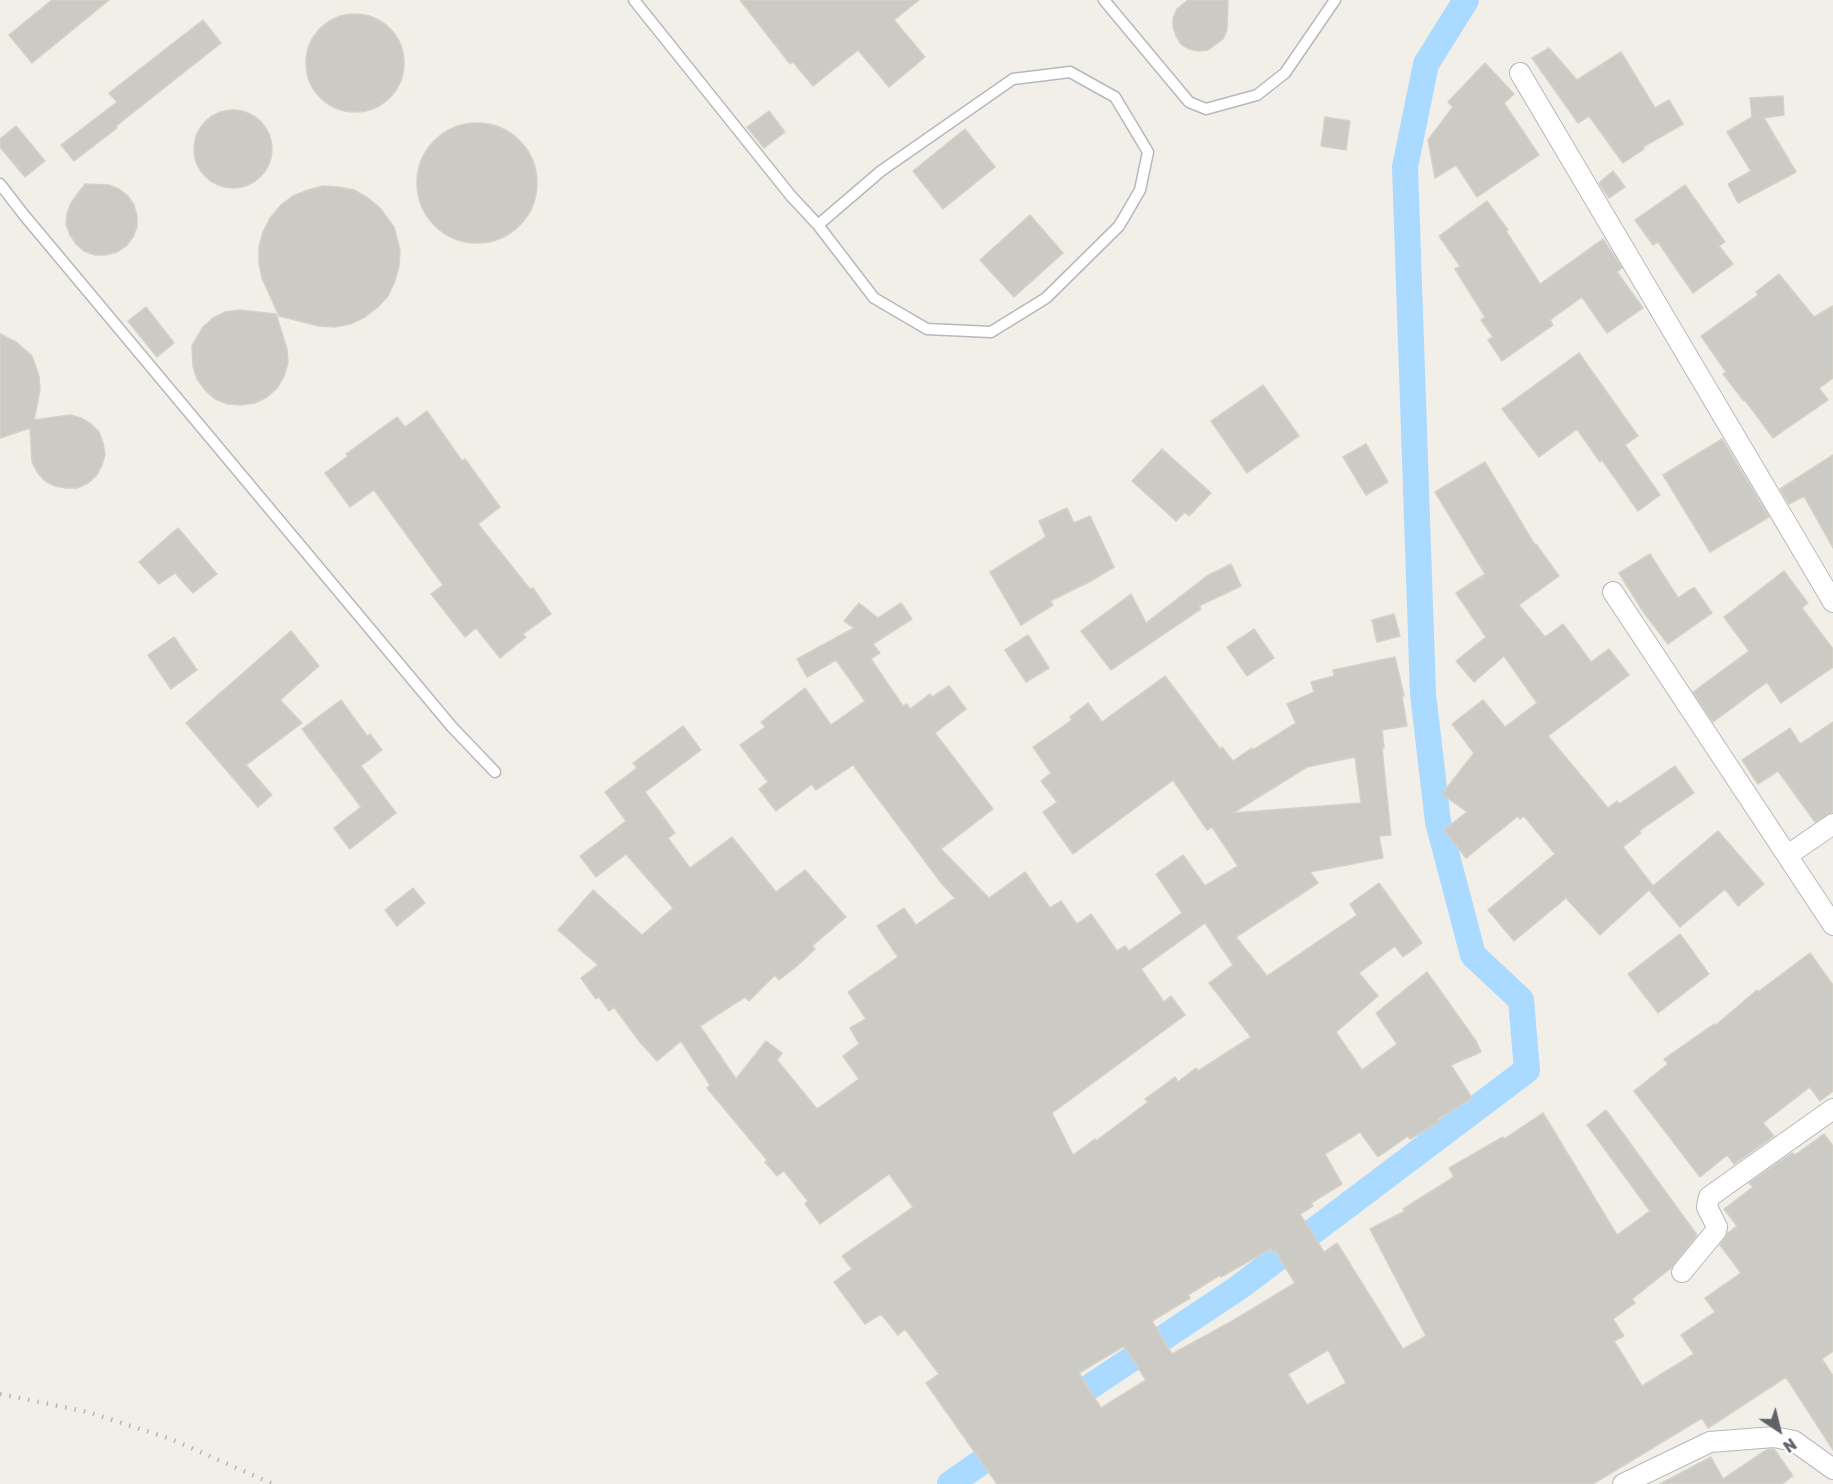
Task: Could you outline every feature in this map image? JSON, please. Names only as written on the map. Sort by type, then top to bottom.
[{"type":"street","points":[[1520,73],[1833,602]]},
{"type":"street","points":[[1613,592],[1833,925]]},
{"type":"street","points":[[1788,855],[1833,824]]},
{"type":"street","points":[[1682,1272],[1717,1227],[1707,1207],[1709,1197],[1833,1109]]},
{"type":"street","points":[[1623,1484],[1710,1442],[1774,1437],[1794,1441],[1833,1469]]},
{"type":"lane","points":[[634,0],[818,225],[874,298],[927,329],[992,332],[1046,298],[1119,226],[1140,190],[1148,152],[1114,97],[1070,72],[1013,79],[881,171],[818,225]]},
{"type":"lane","points":[[1104,0],[1189,102],[1206,109],[1257,96],[1285,73],[1335,0]]},
{"type":"lane","points":[[0,184],[452,727],[495,772]]},
{"type":"building","points":[[52,0],[109,0],[32,63],[9,35]]},
{"type":"building","points":[[740,0],[919,0],[894,20],[925,57],[889,87],[858,50],[813,86],[793,62],[790,64]]},
{"type":"building","points":[[1188,0],[1228,0],[1227,30],[1223,39],[1208,50],[1189,49],[1181,44],[1176,36],[1173,18],[1177,9]]},
{"type":"building","points":[[355,14],[365,15],[382,22],[396,36],[403,53],[403,73],[396,90],[382,104],[365,111],[355,112],[345,111],[328,104],[314,90],[307,73],[306,63],[307,53],[314,36],[328,22],[345,15]]},
{"type":"building","points":[[203,20],[221,43],[74,161],[61,145],[117,102],[109,93]]},
{"type":"building","points":[[1549,48],[1577,80],[1621,52],[1655,108],[1669,100],[1683,124],[1643,147],[1644,149],[1623,163],[1589,116],[1578,123],[1532,58]]},
{"type":"building","points":[[1485,63],[1514,94],[1504,103],[1539,155],[1477,197],[1456,165],[1435,178],[1428,140],[1453,107],[1448,102]]},
{"type":"building","points":[[1783,96],[1784,115],[1764,118],[1796,172],[1738,203],[1728,184],[1751,171],[1727,132],[1752,117],[1750,98]]},
{"type":"building","points":[[225,110],[241,110],[255,116],[266,127],[272,141],[272,157],[266,171],[255,182],[241,188],[225,188],[211,182],[200,171],[194,157],[194,141],[200,127],[211,116]]},
{"type":"building","points":[[769,111],[785,132],[764,148],[747,127]]},
{"type":"building","points":[[1325,117],[1350,121],[1346,150],[1321,146]]},
{"type":"building","points":[[477,123],[500,128],[519,141],[532,160],[537,183],[532,206],[519,225],[500,238],[477,243],[454,238],[435,225],[422,206],[417,183],[422,160],[435,141],[454,128]]},
{"type":"building","points":[[16,126],[45,161],[25,177],[0,147],[0,139]]},
{"type":"building","points":[[965,129],[995,167],[943,209],[913,171]]},
{"type":"building","points":[[1613,171],[1625,187],[1609,198],[1599,183]]},
{"type":"building","points":[[85,184],[109,185],[119,189],[134,205],[137,227],[126,246],[117,252],[95,255],[84,251],[70,235],[66,224],[67,213],[71,203]]},
{"type":"building","points":[[1685,185],[1725,242],[1719,246],[1733,264],[1693,293],[1658,242],[1653,245],[1635,220]]},
{"type":"building","points":[[323,186],[354,190],[368,198],[380,208],[394,227],[400,250],[399,266],[388,296],[365,317],[350,324],[335,327],[319,326],[279,316],[262,278],[259,263],[259,247],[270,218],[293,196]]},
{"type":"building","points":[[1487,201],[1508,230],[1506,231],[1540,284],[1603,239],[1622,268],[1617,272],[1643,308],[1607,333],[1582,297],[1550,320],[1553,325],[1502,361],[1488,340],[1493,337],[1481,320],[1485,317],[1455,269],[1460,266],[1439,236]]},
{"type":"building","points":[[1030,215],[1063,253],[1014,297],[980,260]]},
{"type":"building","points":[[1779,274],[1814,317],[1833,306],[1833,378],[1819,388],[1828,400],[1773,438],[1723,374],[1726,372],[1701,336],[1758,295],[1756,292]]},
{"type":"building","points":[[146,307],[174,343],[157,357],[128,321]]},
{"type":"building","points":[[239,310],[276,314],[287,349],[288,363],[277,388],[267,397],[255,403],[241,405],[228,404],[215,399],[205,390],[197,379],[193,366],[192,346],[203,327],[213,318],[225,312]]},
{"type":"building","points":[[0,334],[16,342],[32,356],[39,376],[40,390],[34,420],[70,415],[81,418],[99,432],[105,454],[97,475],[88,483],[77,488],[66,488],[45,481],[32,462],[30,428],[0,438]]},
{"type":"building","points":[[1579,353],[1638,436],[1625,445],[1660,495],[1638,511],[1577,429],[1539,457],[1502,409]]},
{"type":"building","points":[[1263,385],[1299,436],[1247,473],[1211,421]]},
{"type":"building","points":[[427,411],[462,461],[465,459],[500,507],[478,524],[530,589],[533,588],[551,614],[523,634],[526,637],[500,658],[476,628],[465,637],[431,594],[443,585],[374,490],[350,507],[325,473],[348,456],[346,454],[397,417],[405,427]]},
{"type":"building","points":[[1722,439],[1769,517],[1710,552],[1663,475]]},
{"type":"building","points":[[1366,444],[1388,482],[1366,495],[1343,457]]},
{"type":"building","points":[[1162,449],[1211,493],[1189,516],[1185,512],[1176,521],[1132,481]]},
{"type":"building","points":[[1833,455],[1833,548],[1804,496],[1789,504],[1780,489]]},
{"type":"building","points":[[1485,462],[1535,545],[1559,576],[1519,605],[1545,637],[1563,624],[1591,662],[1609,649],[1629,675],[1548,736],[1608,808],[1617,801],[1619,804],[1675,766],[1694,793],[1639,831],[1641,833],[1623,847],[1653,886],[1718,831],[1764,884],[1738,906],[1725,889],[1680,927],[1649,890],[1600,935],[1566,898],[1514,941],[1488,910],[1555,854],[1524,816],[1520,819],[1518,816],[1466,858],[1444,830],[1467,812],[1442,794],[1474,753],[1452,724],[1483,700],[1505,727],[1537,703],[1504,656],[1474,682],[1456,661],[1486,637],[1456,593],[1485,574],[1435,492]]},
{"type":"building","points":[[1067,508],[1074,523],[1090,516],[1114,567],[1050,601],[1053,605],[1021,625],[990,572],[1046,537],[1039,521]]},
{"type":"building","points":[[178,528],[217,574],[193,593],[175,573],[159,584],[139,562]]},
{"type":"building","points":[[1650,554],[1678,598],[1694,587],[1712,613],[1668,644],[1644,613],[1619,573]]},
{"type":"building","points":[[1231,564],[1241,586],[1199,606],[1201,609],[1111,670],[1081,631],[1131,594],[1146,623],[1207,576]]},
{"type":"building","points":[[1784,571],[1808,603],[1802,608],[1833,649],[1833,667],[1781,703],[1767,682],[1713,722],[1693,692],[1749,651],[1724,617]]},
{"type":"building","points":[[859,603],[878,618],[901,603],[912,619],[873,644],[880,653],[871,659],[903,706],[907,704],[910,709],[930,694],[932,697],[949,686],[966,709],[935,733],[993,809],[941,849],[989,898],[1025,872],[1050,908],[1061,901],[1077,924],[1091,914],[1117,951],[1125,946],[1129,951],[1182,913],[1156,874],[1183,855],[1205,886],[1238,866],[1212,827],[1207,830],[1173,780],[1073,854],[1043,812],[1057,802],[1041,781],[1051,773],[1033,747],[1072,720],[1070,717],[1088,703],[1102,722],[1165,676],[1220,749],[1222,747],[1233,761],[1296,723],[1287,704],[1314,692],[1311,682],[1334,676],[1333,670],[1395,657],[1404,696],[1402,696],[1407,726],[1382,730],[1391,835],[1379,836],[1383,858],[1310,872],[1318,883],[1236,937],[1267,976],[1357,915],[1350,904],[1379,883],[1422,943],[1403,957],[1395,946],[1359,973],[1378,996],[1336,1032],[1362,1070],[1397,1044],[1376,1013],[1427,972],[1476,1041],[1481,1052],[1451,1065],[1472,1098],[1438,1119],[1440,1122],[1410,1139],[1408,1136],[1378,1157],[1360,1132],[1325,1154],[1342,1184],[1311,1203],[1313,1206],[1300,1214],[1324,1252],[1337,1243],[1403,1349],[1426,1336],[1370,1229],[1405,1211],[1403,1209],[1454,1177],[1449,1168],[1503,1137],[1504,1139],[1543,1113],[1617,1235],[1650,1211],[1587,1125],[1606,1110],[1697,1235],[1671,1268],[1632,1299],[1635,1303],[1613,1319],[1624,1336],[1614,1341],[1642,1386],[1694,1354],[1681,1335],[1715,1312],[1705,1298],[1741,1273],[1720,1245],[1728,1233],[1737,1226],[1724,1209],[1753,1187],[1749,1183],[1824,1134],[1833,1146],[1833,1351],[1822,1359],[1833,1376],[1833,1450],[1786,1377],[1708,1428],[1702,1418],[1593,1484],[997,1484],[926,1383],[939,1374],[905,1329],[898,1335],[881,1314],[865,1324],[834,1282],[852,1269],[842,1256],[913,1207],[889,1174],[820,1224],[805,1204],[808,1201],[784,1171],[777,1176],[765,1162],[767,1160],[707,1088],[710,1085],[681,1041],[657,1061],[614,1007],[609,1011],[599,997],[596,999],[581,978],[598,965],[558,930],[593,890],[642,935],[673,908],[626,854],[596,877],[580,856],[626,821],[605,792],[637,768],[633,763],[683,726],[701,750],[645,792],[675,833],[668,838],[690,868],[732,837],[776,892],[805,870],[846,917],[812,946],[815,949],[779,980],[775,975],[749,1001],[745,997],[700,1026],[736,1079],[766,1041],[782,1053],[777,1060],[817,1109],[859,1079],[843,1056],[859,1044],[850,1028],[866,1019],[848,992],[898,957],[877,926],[904,908],[916,925],[955,898],[853,765],[816,790],[812,784],[776,811],[759,789],[768,782],[740,745],[765,727],[761,722],[805,688],[831,725],[865,701],[836,660],[807,677],[797,659],[854,628],[844,621]],"holes":[[[1355,757],[1361,803],[1233,813],[1307,767]],[[1205,923],[1233,965],[1209,983],[1251,1037],[1198,1071],[1196,1068],[1178,1082],[1175,1077],[1145,1099],[1148,1102],[1096,1141],[1095,1139],[1073,1155],[1052,1113],[1185,1015],[1171,996],[1164,1002],[1141,969]],[[1270,1249],[1272,1252],[1275,1250],[1295,1283],[1172,1354],[1152,1321],[1190,1298],[1188,1295],[1220,1275],[1221,1277]],[[1124,1346],[1146,1380],[1101,1408],[1079,1373]],[[1328,1350],[1346,1383],[1307,1405],[1288,1374]]]},
{"type":"building","points":[[1394,614],[1400,636],[1377,642],[1372,620]]},
{"type":"building","points":[[1254,629],[1274,658],[1247,676],[1227,647]]},
{"type":"building","points":[[291,631],[319,666],[280,700],[302,723],[246,765],[272,795],[258,807],[186,723]]},
{"type":"building","points":[[1028,635],[1049,668],[1026,682],[1005,650]]},
{"type":"building","points":[[174,637],[197,670],[171,689],[148,655]]},
{"type":"building","points":[[341,700],[367,736],[370,734],[382,750],[361,766],[396,813],[350,849],[334,828],[361,807],[302,729]]},
{"type":"building","points":[[1833,722],[1833,812],[1815,822],[1778,771],[1758,784],[1742,760],[1790,728],[1800,744]]},
{"type":"building","points":[[413,888],[425,903],[397,926],[385,910]]},
{"type":"building","points":[[1680,934],[1709,974],[1658,1013],[1628,974]]},
{"type":"building","points":[[1810,953],[1833,985],[1833,1091],[1820,1101],[1810,1087],[1763,1123],[1774,1136],[1734,1164],[1727,1155],[1700,1177],[1634,1091],[1668,1064],[1664,1059],[1714,1024],[1716,1025],[1757,990],[1758,992]]},
{"type":"building","points":[[1774,1449],[1793,1476],[1782,1484],[1660,1484],[1711,1457],[1723,1479],[1766,1450]]},
{"type":"waterway","points":[[1061,1406],[1238,1288],[1527,1070],[1521,1000],[1473,955],[1438,822],[1423,694],[1405,167],[1426,64],[1466,0]]},
{"type":"waterway","points":[[950,1484],[1009,1443]]},
{"type":"railway","points":[[0,1394],[88,1412],[171,1439],[273,1484]]}]
